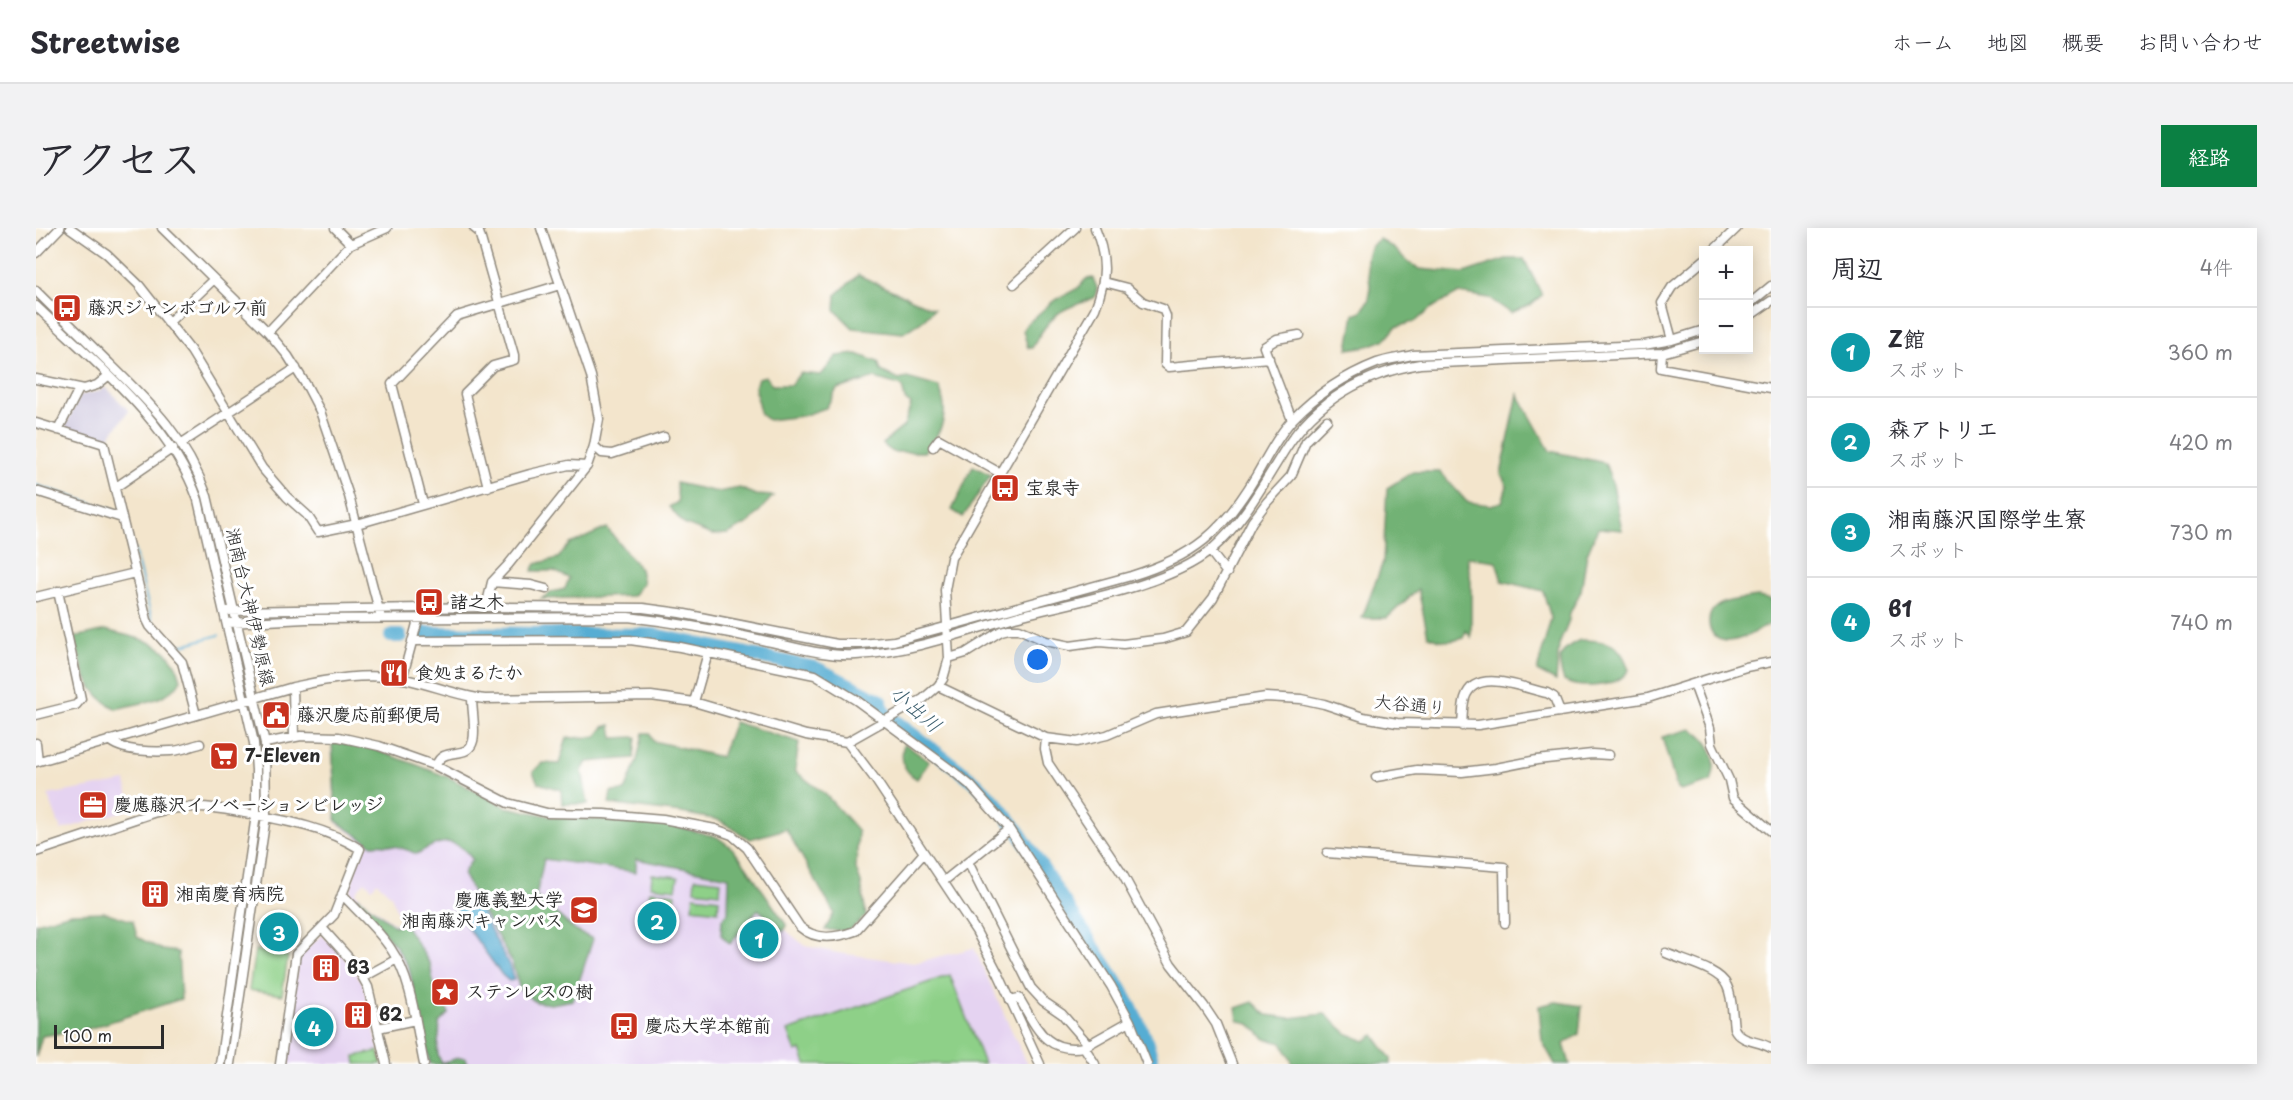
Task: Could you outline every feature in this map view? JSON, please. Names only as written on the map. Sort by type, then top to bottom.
[{"type":"street","points":[[36,253],[60,228]]},
{"type":"street","points":[[70,228],[115,261],[139,285],[191,351],[262,468],[287,497],[307,515],[318,532],[357,524],[530,474],[569,465],[587,466]]},
{"type":"street","points":[[162,228],[268,332],[296,368],[320,411],[357,524],[381,620]]},
{"type":"street","points":[[335,228],[351,244]]},
{"type":"street","points":[[268,332],[351,244],[387,228]]},
{"type":"street","points":[[474,228],[479,232],[514,355],[513,360],[493,366],[465,394],[488,487]]},
{"type":"street","points":[[486,608],[492,582],[587,466],[594,446],[599,419],[591,376],[541,228]]},
{"type":"street","points":[[1014,284],[1075,228]]},
{"type":"street","points":[[36,743],[37,762],[293,687],[327,679],[368,676],[402,679],[472,698],[651,696],[694,702],[806,735],[847,742],[923,699],[938,686],[949,658],[945,590],[951,558],[1095,309],[1104,282],[1103,253],[1095,228]]},
{"type":"street","points":[[1718,246],[1737,228]]},
{"type":"street","points":[[1672,340],[1662,303],[1672,287],[1699,264]]},
{"type":"street","points":[[168,323],[214,279]]},
{"type":"street","points":[[1104,282],[1127,288],[1143,302],[1163,309],[1166,316],[1164,363],[1169,367],[1269,358]]},
{"type":"street","points":[[423,504],[392,384],[457,316],[560,285]]},
{"type":"street","points":[[1753,302],[1771,286]]},
{"type":"street","name":"湘南台大神伊勢原線","points":[[36,291],[150,403],[182,443],[193,462],[207,496],[265,743],[266,816],[230,1064]]},
{"type":"street","points":[[1753,314],[1771,301]]},
{"type":"street","name":"湘南台大神伊勢原線","points":[[36,306],[142,410],[173,448],[192,483],[198,500],[228,623],[254,743],[256,815],[220,1064]]},
{"type":"street","points":[[225,612],[643,608],[680,613],[837,644],[894,641],[1131,576],[1158,568],[1183,556],[1216,530],[1236,507],[1292,420],[1320,395],[1348,376],[1378,363],[1412,355],[1644,345],[1699,332]]},
{"type":"street","points":[[1292,420],[1263,347],[1277,339],[1299,334]]},
{"type":"street","points":[[228,623],[306,620],[628,617],[670,621],[820,652],[855,656],[884,652],[1147,582],[1181,569],[1210,551],[1235,525],[1257,495],[1286,446],[1314,413],[1337,395],[1367,379],[1393,369],[1437,363],[1662,353],[1699,342]]},
{"type":"street","points":[[1662,353],[1661,368],[1771,388]]},
{"type":"street","points":[[1437,363],[1439,375]]},
{"type":"street","points":[[182,443],[296,368]]},
{"type":"street","points":[[37,379],[79,389],[97,385],[108,376]]},
{"type":"street","points":[[58,430],[79,389]]},
{"type":"street","points":[[949,658],[966,653],[1009,628],[1019,629],[1046,641],[1070,646],[1099,642],[1123,644],[1186,632],[1213,598],[1252,522],[1290,476],[1306,441],[1328,420]]},
{"type":"street","points":[[36,423],[104,444],[150,626],[182,662],[196,715]]},
{"type":"street","points":[[594,446],[602,453],[612,454],[664,437]]},
{"type":"street","points":[[933,447],[939,439],[1000,474]]},
{"type":"street","points":[[116,487],[173,448]]},
{"type":"street","points":[[36,491],[122,518]]},
{"type":"street","points":[[1210,551],[1227,573]]},
{"type":"street","points":[[36,597],[135,573]]},
{"type":"street","points":[[492,582],[531,585],[546,589]]},
{"type":"street","points":[[36,715],[76,705],[81,699],[58,591]]},
{"type":"street","points":[[402,679],[418,620]]},
{"type":"street","points":[[412,641],[630,640],[815,675],[888,718],[970,785],[1009,828],[1111,986],[1130,1021],[1147,1064]]},
{"type":"street","points":[[694,702],[708,653]]},
{"type":"street","name":"大谷通り","points":[[938,686],[1046,738],[1077,742],[1096,739],[1156,714],[1266,697],[1318,702],[1363,717],[1396,723],[1462,726],[1648,698],[1746,667],[1771,662]]},
{"type":"street","points":[[1462,726],[1466,694],[1477,683],[1484,681],[1499,681],[1547,693],[1557,701],[1560,712]]},
{"type":"street","points":[[1694,684],[1710,728],[1712,744],[1730,780],[1733,798],[1771,831]]},
{"type":"street","points":[[293,687],[294,737]]},
{"type":"street","points":[[436,766],[443,755],[466,751],[471,747],[474,740],[472,698]]},
{"type":"street","points":[[265,743],[294,737],[339,737],[380,746],[436,766],[508,803],[547,813],[604,814],[663,819],[715,829],[732,835],[747,848],[800,927],[805,932],[822,937],[844,935],[855,931],[924,853]]},
{"type":"street","points":[[1046,738],[1045,749],[1048,763],[1123,875],[1171,964],[1216,1024],[1232,1064]]},
{"type":"street","points":[[109,740],[117,746],[146,751],[171,751],[200,744]]},
{"type":"street","points":[[847,742],[944,881],[976,932],[1011,1000],[1040,1064]]},
{"type":"street","points":[[1376,777],[1418,770],[1462,772],[1537,760],[1592,754],[1609,755]]},
{"type":"street","points":[[36,852],[172,808],[196,807],[266,816],[311,827],[346,840],[360,849],[334,915],[301,948],[294,961],[280,1064]]},
{"type":"street","points":[[944,881],[1009,828]]},
{"type":"street","points":[[1327,853],[1504,867],[1505,923]]},
{"type":"street","points":[[968,862],[1031,988],[1043,1001],[1062,1014],[1086,1046],[1095,1064]]},
{"type":"street","points":[[342,894],[385,941],[397,959],[403,972],[424,1064]]},
{"type":"street","points":[[322,928],[364,977],[386,1064]]},
{"type":"street","points":[[1666,953],[1712,970],[1720,976],[1727,985],[1737,1034],[1743,1039],[1771,1048]]},
{"type":"street","points":[[364,977],[397,959]]},
{"type":"street","points":[[1011,1000],[1019,998],[1043,1038],[1053,1045],[1073,1049],[1086,1046],[1130,1021]]},
{"type":"street","points":[[378,1028],[415,1020]]},
{"type":"shaded area","points":[[107,388],[129,411],[106,441],[66,430],[65,426],[81,395],[100,391]]},
{"type":"shaded area","name":"慶應義塾大学 湘南藤沢キャンパス","points":[[331,743],[507,811],[712,843],[782,927],[805,946],[838,953],[914,963],[974,948],[1027,1064],[427,1064],[412,988],[404,964],[388,939],[354,901],[350,892],[356,866],[367,845],[335,822]],"holes":[[[365,881],[372,888],[377,882],[391,895],[400,919],[395,924],[355,893]]]},
{"type":"shaded area","points":[[126,781],[131,809],[61,830],[48,795]]},
{"type":"shaded area","points":[[322,935],[342,955],[363,983],[379,1050],[354,1056],[356,1064],[283,1064],[298,960],[302,953]]},
{"type":"green space","points":[[1379,239],[1420,269],[1464,273],[1506,259],[1524,259],[1542,295],[1530,305],[1511,313],[1489,298],[1459,293],[1430,309],[1416,321],[1396,327],[1386,339],[1368,346],[1348,349],[1354,314],[1362,311],[1369,298],[1368,253]]},
{"type":"green space","points":[[858,275],[934,309],[920,323],[903,333],[853,328],[835,310],[836,295]]},
{"type":"green space","points":[[1093,278],[1097,288],[1095,297],[1067,308],[1055,316],[1032,348],[1028,348],[1023,330],[1026,325],[1052,302],[1078,288],[1086,279]]},
{"type":"green space","points":[[857,354],[878,362],[881,371],[899,380],[907,378],[939,387],[944,406],[943,422],[936,437],[924,452],[893,452],[882,444],[904,426],[911,404],[905,400],[902,386],[875,378],[837,389],[826,408],[802,416],[768,420],[760,414],[755,387],[758,378],[766,376],[772,385],[791,385],[800,373],[821,375],[837,356]]},
{"type":"green space","points":[[1518,394],[1550,451],[1605,463],[1613,485],[1622,530],[1598,528],[1587,554],[1581,591],[1570,613],[1559,645],[1556,681],[1537,671],[1551,618],[1543,591],[1502,581],[1496,561],[1467,557],[1471,582],[1471,637],[1466,631],[1463,638],[1449,641],[1428,636],[1418,589],[1387,618],[1362,618],[1383,562],[1387,488],[1413,472],[1440,472],[1467,502],[1490,505],[1502,502],[1507,486],[1501,474]]},
{"type":"green space","points":[[973,466],[991,475],[963,517],[952,510]]},
{"type":"green space","points":[[676,483],[718,492],[740,488],[756,495],[773,496],[750,522],[728,534],[712,535],[684,524],[669,507],[678,502]]},
{"type":"green space","points":[[607,528],[640,569],[643,583],[633,596],[541,599],[552,592],[565,589],[569,578],[554,571],[532,571],[536,564],[558,558],[570,544]]},
{"type":"green space","points":[[1758,597],[1771,600],[1771,624],[1732,641],[1721,640],[1712,633],[1709,622],[1712,611],[1716,607],[1731,601]]},
{"type":"green space","points":[[106,630],[142,640],[162,649],[177,667],[181,680],[176,687],[153,700],[116,709],[106,702],[91,687],[83,669],[75,637]]},
{"type":"green space","points":[[1580,640],[1611,644],[1621,653],[1629,670],[1617,680],[1599,685],[1571,684],[1564,681],[1560,667],[1561,656],[1568,647]]},
{"type":"green space","points":[[734,722],[799,742],[795,771],[826,795],[858,831],[856,869],[861,883],[866,916],[848,931],[825,930],[834,913],[786,829],[750,839],[719,820],[609,804],[611,792],[625,791],[637,760],[643,733],[650,733],[653,741],[721,757]]},
{"type":"green space","points":[[611,725],[613,738],[636,737],[634,758],[587,762],[582,771],[588,804],[562,804],[561,790],[538,783],[533,772],[542,763],[559,764],[567,738],[596,737],[604,727]]},
{"type":"green space","points":[[1691,729],[1704,739],[1712,751],[1713,774],[1711,782],[1680,791],[1677,789],[1662,737]]},
{"type":"green space","points":[[332,742],[368,747],[417,765],[450,778],[506,807],[554,817],[664,823],[717,837],[732,848],[787,926],[783,932],[758,909],[730,944],[721,935],[722,919],[728,913],[729,877],[636,859],[636,872],[544,859],[536,896],[576,931],[593,939],[573,1000],[551,1004],[536,1002],[520,990],[512,963],[463,874],[472,859],[466,851],[453,843],[446,842],[417,854],[395,846],[372,845],[336,821]]},
{"type":"green space","points":[[904,743],[929,762],[917,779],[908,772],[903,764]]},
{"type":"green space","points":[[652,874],[678,877],[676,889],[651,886]]},
{"type":"green space","points":[[695,878],[721,881],[720,893],[694,890]]},
{"type":"green space","points":[[650,891],[676,894],[674,906],[648,903]]},
{"type":"green space","points":[[694,896],[719,899],[718,911],[692,908]]},
{"type":"green space","points":[[358,897],[395,926],[404,923],[430,964],[434,987],[449,1013],[439,1023],[437,1048],[439,1058],[442,1063],[465,1058],[468,1064],[430,1064],[409,968],[395,945],[356,900]]},
{"type":"green space","points":[[104,912],[133,921],[137,937],[162,950],[178,952],[181,999],[88,1029],[42,1036],[36,1057],[36,923],[71,913]]},
{"type":"green space","points":[[255,950],[288,956],[282,995],[249,990]]},
{"type":"green space","points":[[950,975],[984,1064],[806,1064],[801,1050],[796,1052],[788,1031]]},
{"type":"green space","points":[[1253,1002],[1267,1015],[1290,1018],[1325,1014],[1348,1034],[1365,1041],[1374,1035],[1391,1059],[1391,1064],[1293,1064],[1282,1043],[1265,1039],[1251,1025],[1238,1020],[1236,1008]]},
{"type":"green space","points":[[1556,1002],[1582,1006],[1579,1034],[1564,1044],[1570,1064],[1555,1064],[1542,1041],[1539,1006]]},
{"type":"green space","points":[[379,1051],[382,1064],[356,1064],[355,1056]]},
{"type":"water","points":[[472,894],[509,965],[514,980],[509,981],[502,975],[452,906]]},
{"type":"waterway","points":[[36,485],[119,512]]},
{"type":"waterway","points":[[134,549],[153,624]]},
{"type":"waterway","points":[[157,628],[179,646],[219,635]]},
{"type":"waterway","name":"小出川","points":[[423,633],[654,635],[816,668],[881,701],[882,711],[974,781],[998,805],[1016,828],[1121,989],[1144,1035],[1153,1064]]},
{"type":"waterway","name":"小出川","points":[[391,636],[400,636]]},
{"type":"place","name":"藤沢ジャンボゴルフ前","points":[[67,308]]},
{"type":"place","name":"宝泉寺","points":[[1005,488]]},
{"type":"place","name":"諸之木","points":[[429,602]]},
{"type":"place","name":"食処まるたか","points":[[394,673]]},
{"type":"place","name":"藤沢慶応前郵便局","points":[[276,715]]},
{"type":"place","name":"7-Eleven","points":[[224,756]]},
{"type":"place","name":"慶應藤沢イノベーションビレッジ","points":[[93,805]]},
{"type":"place","name":"湘南慶育病院","points":[[155,894]]},
{"type":"place","name":"慶應義塾大学 湘南藤沢キャンパス","points":[[584,910]]},
{"type":"place","name":"森アトリエ","points":[[657,921]]},
{"type":"place","name":"湘南藤沢国際学生寮","points":[[279,932]]},
{"type":"place","name":"Ζ館","points":[[759,939]]},
{"type":"place","name":"β3","points":[[326,968]]},
{"type":"place","name":"ステンレスの樹","points":[[445,992]]},
{"type":"place","name":"β2","points":[[358,1015]]},
{"type":"place","name":"慶応大学本館前","points":[[624,1026]]},
{"type":"place","name":"β1","points":[[314,1027]]}]
